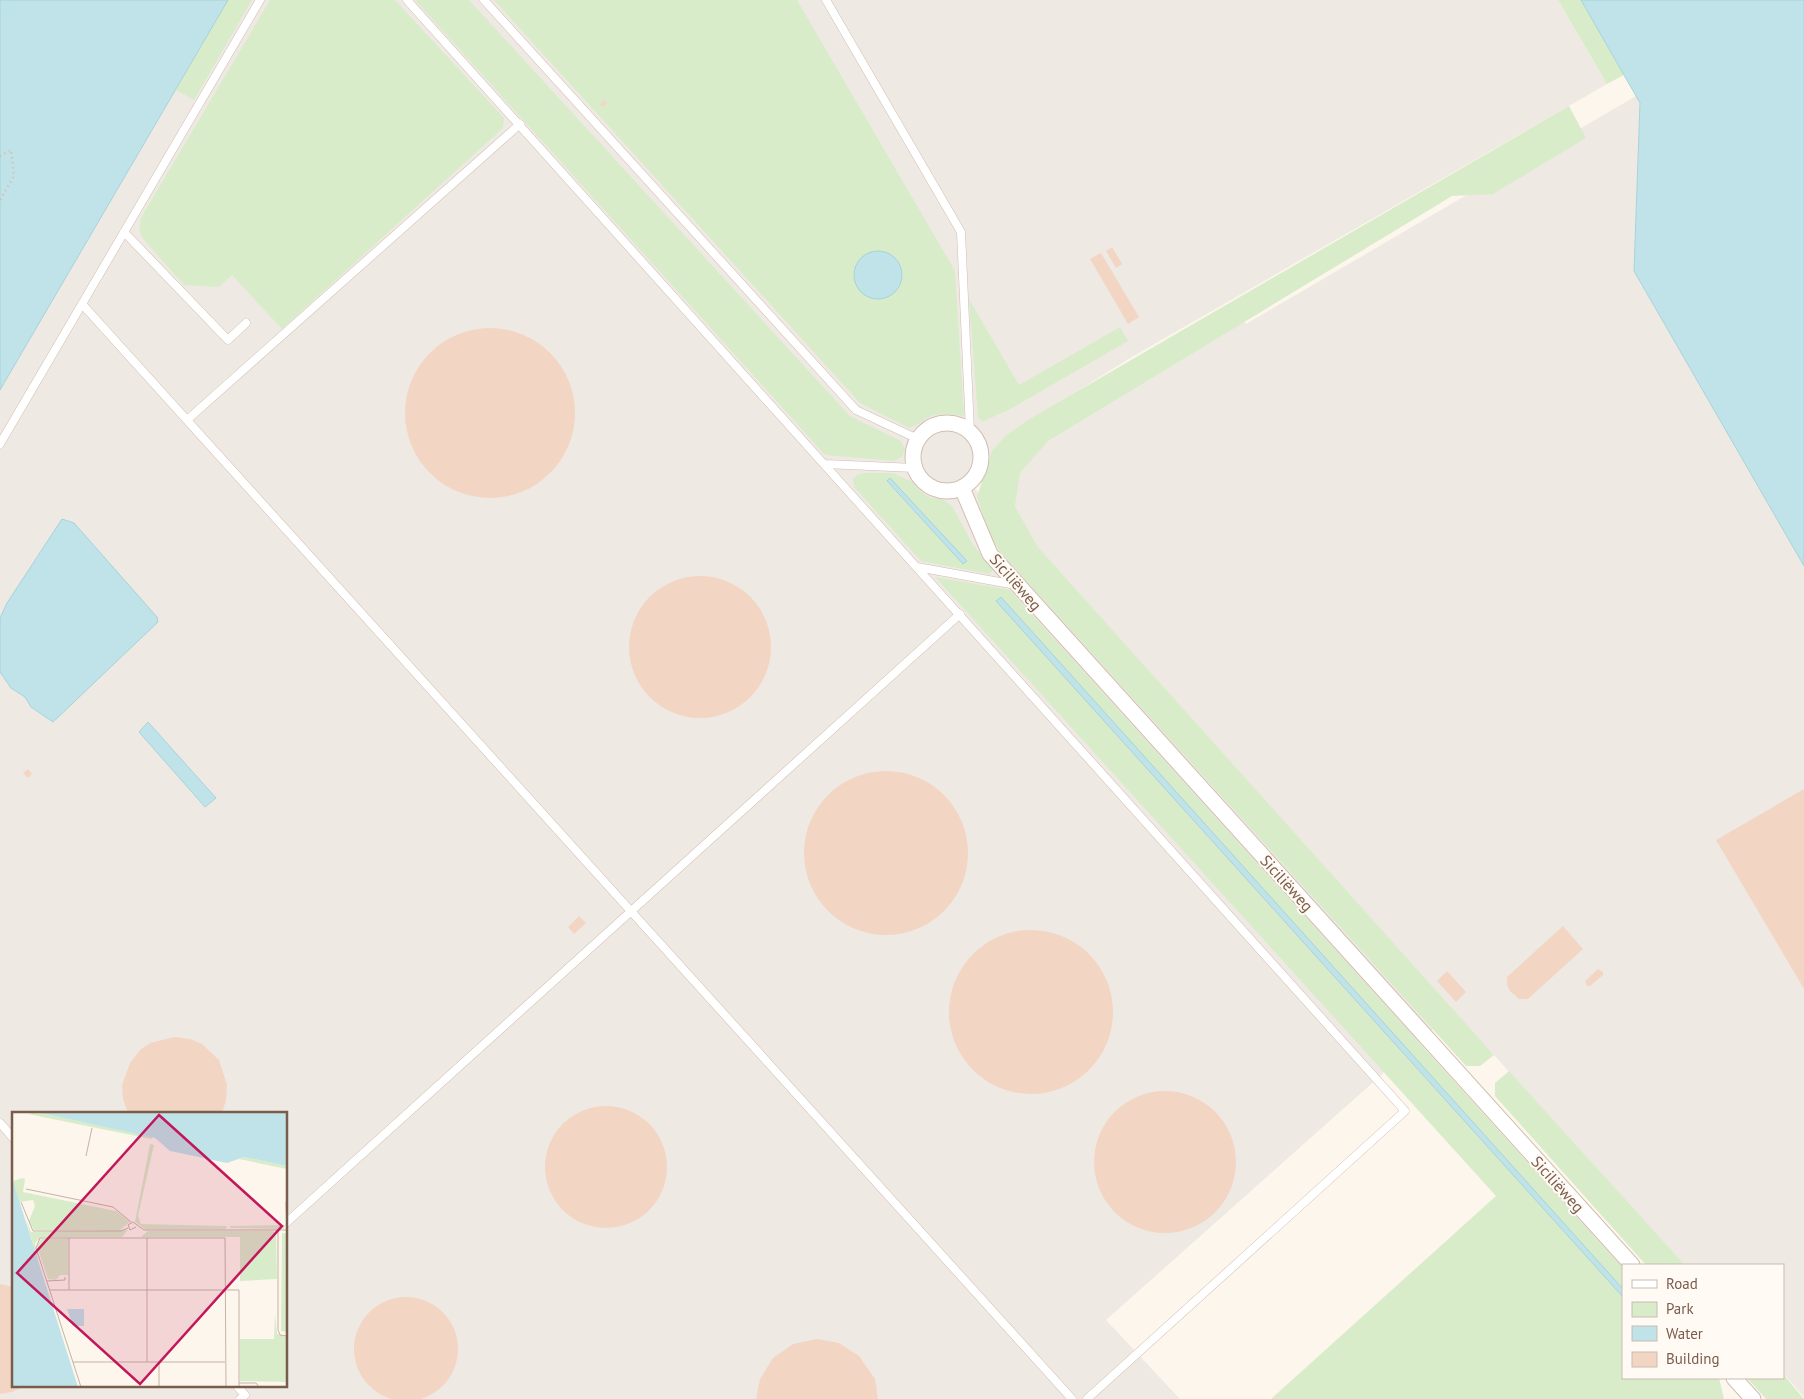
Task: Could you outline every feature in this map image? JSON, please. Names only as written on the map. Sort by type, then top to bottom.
[{"type":"street","points":[[942,422],[952,422],[970,431],[978,440],[982,462],[975,477],[962,488],[943,491],[934,489],[919,476],[915,468],[914,448],[918,439],[924,431],[942,422]]},
{"type":"street","name":"Siciliëweg","points":[[962,488],[990,554],[1631,1264]]},
{"type":"street","points":[[1735,1379],[1750,1398]]},
{"type":"lane","points":[[0,444],[260,0]]},
{"type":"lane","points":[[407,0],[1405,1111],[1087,1399]]},
{"type":"lane","points":[[484,0],[856,410],[918,439]]},
{"type":"lane","points":[[826,0],[961,232],[970,431]]},
{"type":"lane","points":[[187,420],[520,124]]},
{"type":"lane","points":[[124,232],[228,340],[246,323]]},
{"type":"lane","points":[[82,304],[1072,1399]]},
{"type":"lane","points":[[825,464],[915,468]]},
{"type":"lane","points":[[917,567],[1018,585]]},
{"type":"lane","points":[[288,1221],[960,614]]},
{"type":"lane","points":[[0,1123],[12,1136]]},
{"type":"lane","points":[[237,1386],[244,1398]]},
{"type":"path","points":[[0,156],[12,150],[14,176],[0,200]]},
{"type":"shaded area","points":[[197,0],[1558,0],[1607,84],[1130,358],[1006,436],[969,482],[1442,1021],[1106,1320],[1180,1399],[0,1399],[0,344]]},
{"type":"shaded area","points":[[1636,96],[1640,103],[1634,271],[1804,566],[1804,1397],[1784,1374],[1784,1264],[1684,1264],[1494,1055],[1426,985],[1037,552],[1009,493],[1031,450],[1238,312],[1246,324]]},
{"type":"green space","points":[[228,0],[252,0],[194,100],[176,90]]},
{"type":"green space","points":[[270,0],[395,0],[504,118],[503,128],[282,329],[232,275],[219,287],[184,285],[144,240],[140,229],[142,216]]},
{"type":"green space","points":[[415,0],[469,0],[850,416],[901,441],[905,449],[902,457],[894,461],[825,455]]},
{"type":"green space","points":[[494,0],[797,0],[955,271],[964,416],[936,415],[909,428],[860,403]]},
{"type":"green space","points":[[1558,0],[1581,0],[1624,75],[1607,84]]},
{"type":"green space","points":[[1569,106],[1586,138],[1493,194],[1452,196],[1048,441],[1020,473],[1015,506],[1037,546],[1494,1055],[1480,1066],[1466,1066],[1002,554],[991,538],[977,497],[992,451],[1006,435],[1033,417]]},
{"type":"green space","points":[[969,299],[1019,385],[1120,327],[1128,341],[1012,408],[982,422],[978,417]]},
{"type":"green space","points":[[865,473],[893,473],[912,482],[920,491],[931,498],[942,499],[952,506],[972,543],[993,570],[989,574],[921,561],[854,487],[853,479],[857,475]],"holes":[[[890,479],[966,560],[962,563],[887,482]]]},
{"type":"green space","points":[[935,577],[1010,590],[1622,1267],[1622,1288],[1001,597],[996,601],[1622,1296],[1622,1379],[1719,1379],[1724,1399],[1271,1399],[1496,1196]]},
{"type":"green space","points":[[1509,1071],[1684,1264],[1645,1264],[1495,1096],[1495,1083]]},
{"type":"green space","points":[[1784,1375],[1804,1399],[1766,1399],[1748,1379],[1784,1379]]},
{"type":"water","points":[[0,0],[228,0],[0,390]]},
{"type":"water","points":[[1581,0],[1804,0],[1804,566],[1634,271],[1640,103]]},
{"type":"water","points":[[878,251],[887,253],[895,258],[900,266],[902,275],[900,284],[895,292],[887,297],[878,299],[869,297],[861,292],[856,284],[854,275],[856,266],[861,258],[869,253]]},
{"type":"water","points":[[890,478],[967,561],[963,564],[887,481]]},
{"type":"water","points":[[62,519],[74,523],[157,617],[158,622],[53,722],[31,707],[25,697],[11,688],[0,672],[0,618],[7,603]]},
{"type":"water","points":[[1001,597],[1622,1288],[1622,1296],[996,601]]},
{"type":"water","points":[[148,722],[216,798],[205,807],[139,732]]},
{"type":"building","points":[[604,100],[607,103],[603,107],[600,104]]},
{"type":"building","points":[[1112,247],[1122,264],[1116,268],[1106,251]]},
{"type":"building","points":[[1101,253],[1139,317],[1128,324],[1090,259]]},
{"type":"building","points":[[490,328],[515,332],[530,338],[550,353],[565,373],[573,396],[575,413],[571,438],[565,453],[550,473],[530,488],[507,496],[490,498],[465,494],[450,488],[430,473],[415,453],[407,430],[405,413],[409,388],[415,373],[430,353],[450,338],[473,330]]},
{"type":"building","points":[[700,576],[727,582],[739,588],[750,597],[759,608],[765,620],[771,647],[765,674],[759,686],[750,697],[739,706],[727,712],[700,718],[673,712],[661,706],[650,697],[641,686],[635,674],[629,647],[635,620],[641,608],[650,597],[661,588],[673,582]]},
{"type":"building","points":[[28,769],[32,774],[28,778],[23,773]]},
{"type":"building","points":[[886,771],[910,775],[931,785],[944,795],[954,808],[964,829],[968,853],[964,877],[954,898],[944,911],[931,921],[910,931],[886,935],[862,931],[841,921],[828,911],[818,898],[808,877],[804,853],[808,829],[818,808],[828,795],[841,785],[862,775]]},
{"type":"building","points":[[1804,789],[1804,989],[1716,840]]},
{"type":"building","points":[[579,916],[586,923],[574,934],[568,927]]},
{"type":"building","points":[[1563,926],[1583,949],[1528,999],[1519,999],[1510,991],[1507,985],[1507,977]]},
{"type":"building","points":[[1031,930],[1055,934],[1076,944],[1089,954],[1099,967],[1109,988],[1113,1012],[1109,1036],[1099,1057],[1089,1070],[1076,1080],[1055,1090],[1031,1094],[1007,1090],[986,1080],[973,1070],[963,1057],[953,1036],[949,1012],[953,988],[963,967],[973,954],[986,944],[1007,934]]},
{"type":"building","points":[[1598,969],[1603,972],[1603,975],[1590,986],[1587,986],[1585,981]]},
{"type":"building","points":[[1447,971],[1466,992],[1456,1002],[1437,981]]},
{"type":"building","points":[[175,1037],[190,1039],[202,1044],[219,1060],[227,1085],[226,1100],[222,1112],[128,1112],[123,1099],[122,1085],[130,1063],[140,1050],[150,1043]]},
{"type":"building","points":[[1165,1091],[1192,1097],[1204,1103],[1215,1112],[1224,1123],[1230,1135],[1236,1162],[1230,1189],[1224,1201],[1215,1212],[1204,1221],[1192,1227],[1165,1233],[1138,1227],[1126,1221],[1115,1212],[1106,1201],[1100,1189],[1094,1162],[1100,1135],[1106,1123],[1115,1112],[1126,1103],[1138,1097]]},
{"type":"building","points":[[606,1106],[618,1107],[629,1111],[640,1116],[649,1124],[657,1133],[662,1144],[666,1155],[666,1179],[662,1190],[657,1201],[649,1210],[640,1218],[629,1223],[618,1227],[606,1228],[594,1227],[583,1223],[572,1218],[563,1210],[555,1201],[550,1190],[546,1179],[545,1167],[546,1155],[550,1144],[555,1133],[563,1124],[572,1116],[583,1111],[594,1107]]},
{"type":"building","points":[[0,1284],[12,1287],[12,1386],[25,1386],[12,1392],[0,1394]]},
{"type":"building","points":[[396,1298],[416,1298],[435,1306],[449,1320],[457,1339],[457,1359],[449,1378],[435,1392],[416,1400],[396,1400],[377,1392],[363,1378],[355,1359],[355,1339],[363,1320],[377,1306]]},
{"type":"building","points":[[817,1339],[839,1343],[859,1356],[875,1379],[878,1399],[756,1399],[760,1379],[773,1358],[793,1344]]}]
